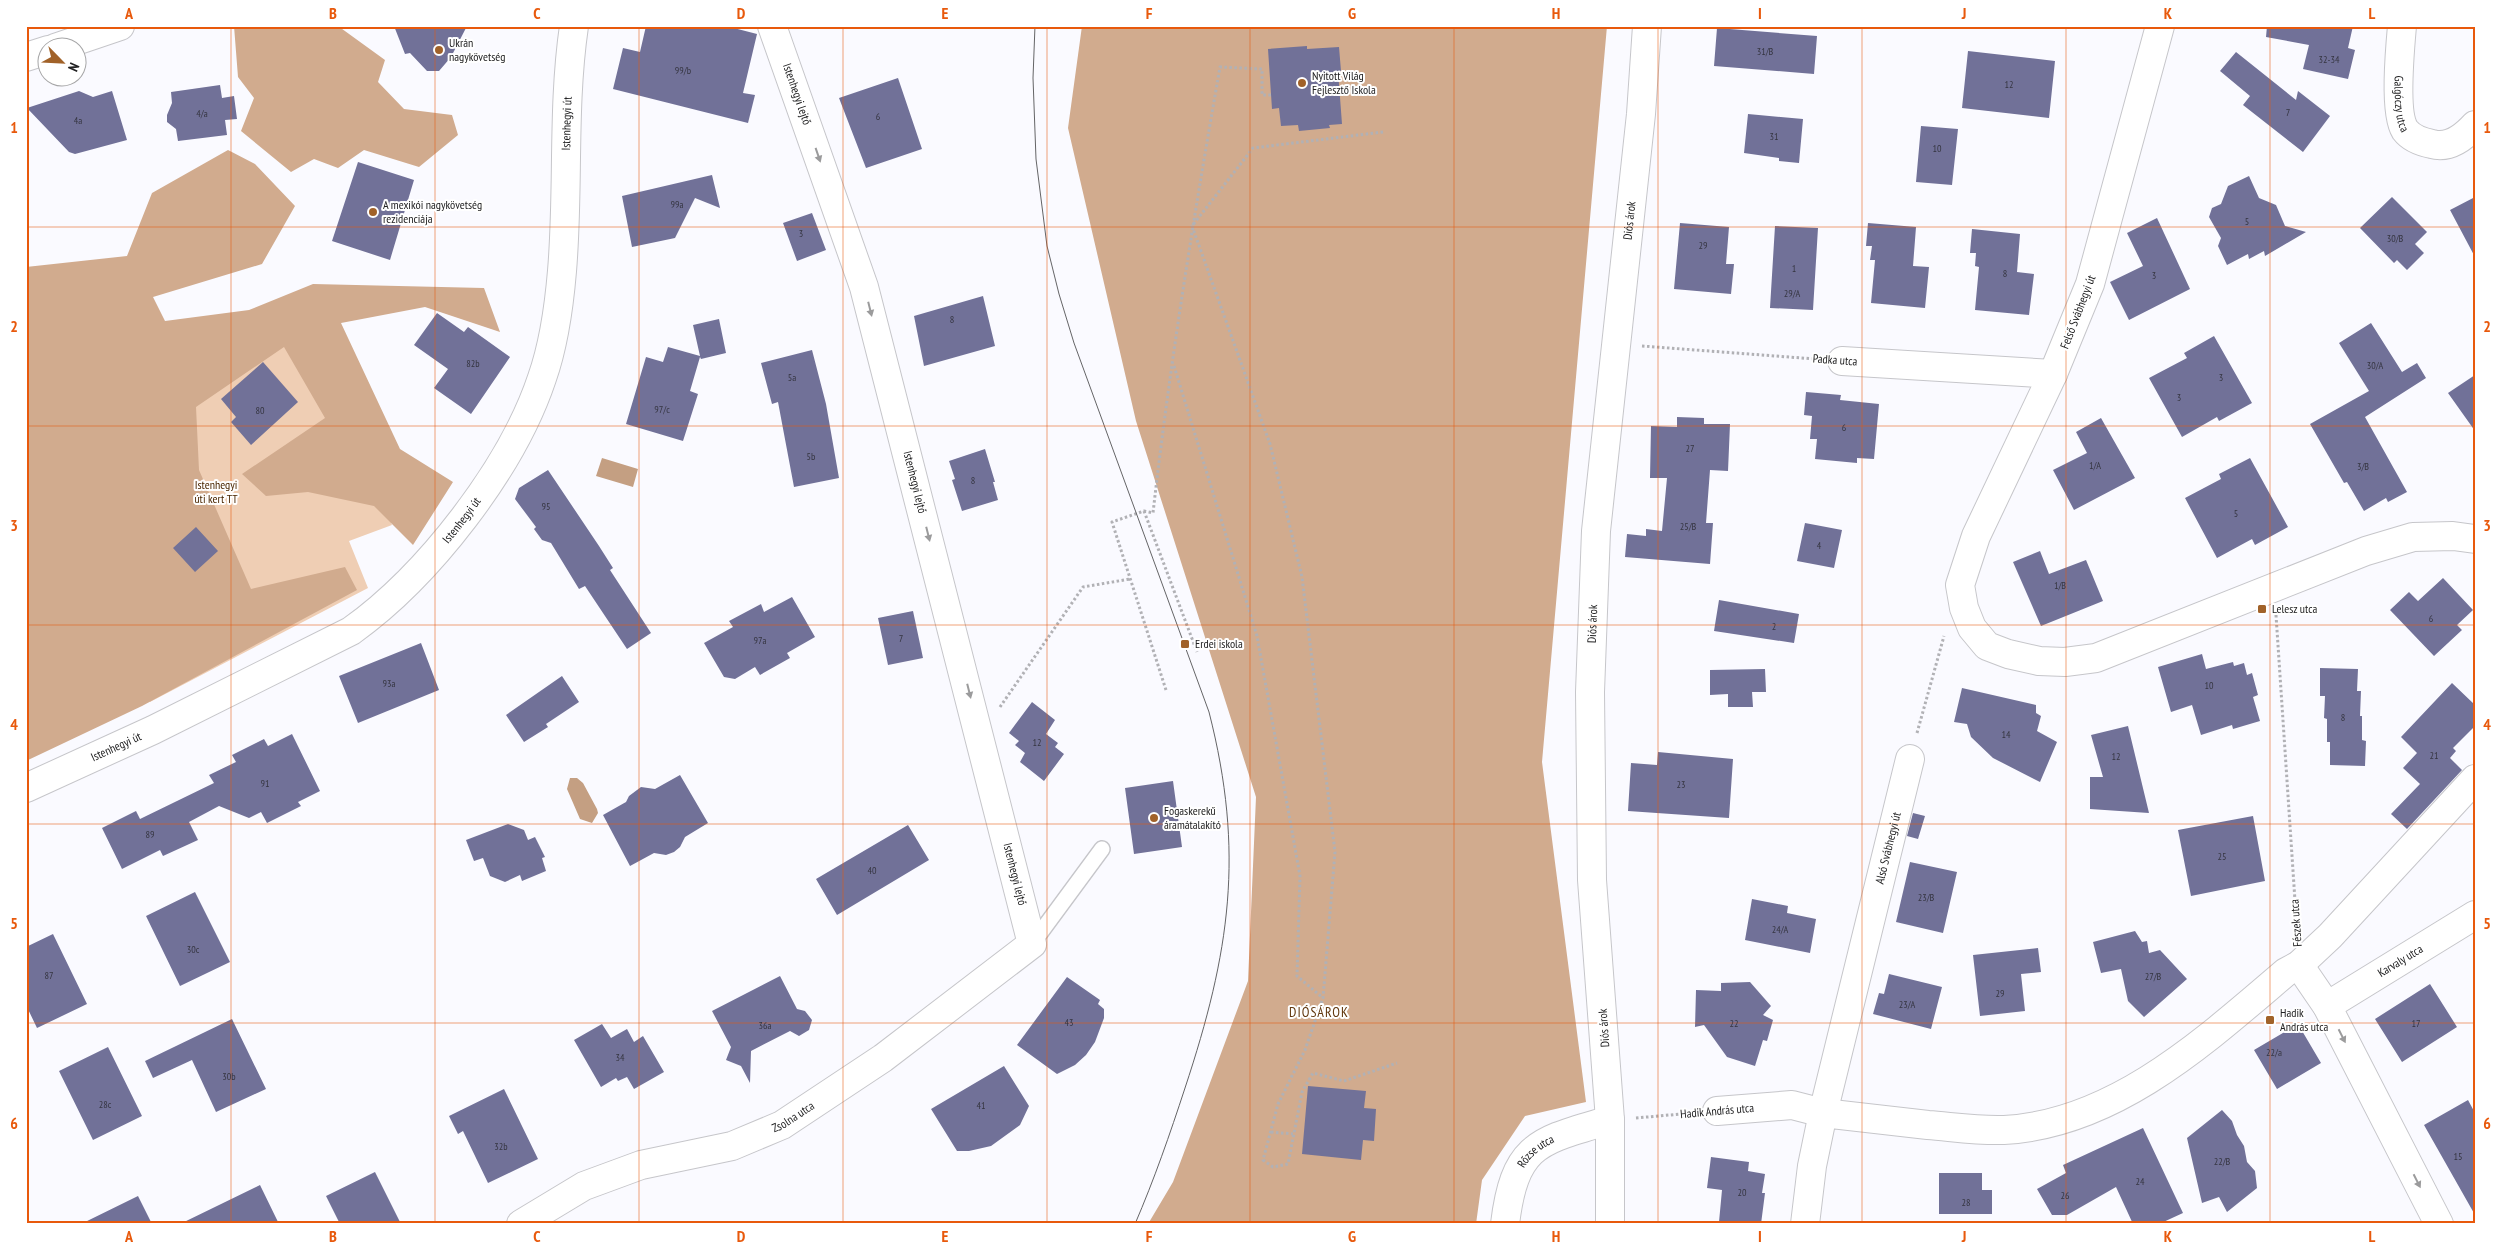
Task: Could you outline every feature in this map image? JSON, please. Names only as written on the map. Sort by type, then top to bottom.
[{"type":"street","points":[[85,38],[120,26]]},
{"type":"street","name":"Istenhegyi út","points":[[26,788],[153,730],[351,631],[381,610],[410,580],[432,556],[483,489],[506,454],[535,397],[550,353],[562,271],[566,111],[574,26]]},
{"type":"street","name":"Istenhegyi lejtő","points":[[772,26],[864,287],[1032,944]]},
{"type":"street","name":"Diós árok","points":[[1610,1224],[1610,1120],[1592,880],[1590,692],[1596,531],[1641,114],[1647,26]]},
{"type":"street","name":"Felső Svábhegyi út","points":[[2160,26],[2090,284],[2053,374],[1976,536],[1960,585],[1964,608],[1972,628],[1987,646],[2008,654],[2039,661],[2065,662],[2096,658],[2275,587]]},
{"type":"street","name":"Galgóczy utca","points":[[2402,26],[2399,101],[2405,129],[2419,141],[2438,146],[2462,139],[2475,126]]},
{"type":"street","points":[[26,57],[38,53]]},
{"type":"street","name":"Padka utca","points":[[1842,361],[2053,374]]},
{"type":"street","points":[[2275,587],[2366,551],[2413,537],[2453,536],[2475,539]]},
{"type":"street","name":"Alsó Svábhegyi út","points":[[1805,1224],[1812,1166],[1823,1113],[1910,758]]},
{"type":"street","points":[[1823,1113],[1976,1130],[2005,1130],[2083,1114],[2131,1090],[2197,1046],[2286,972],[2299,964],[2330,936],[2475,780]]},
{"type":"street","name":"Karvaly utca","points":[[2327,1006],[2475,915]]},
{"type":"street","name":"Zsolna utca","points":[[521,1224],[584,1186],[641,1165],[732,1146],[782,1125],[883,1058],[1032,944]]},
{"type":"street","name":"Fészek utca","points":[[2299,964],[2327,1006],[2439,1224]]},
{"type":"street","name":"Hadik András utca","points":[[1718,1111],[1792,1105],[1823,1113]]},
{"type":"street","name":"Rőzse utca","points":[[1504,1224],[1507,1202],[1523,1160],[1537,1145],[1550,1138],[1610,1120]]},
{"type":"lane","points":[[1032,944],[1102,849]]},
{"type":"path","points":[[1166,690],[1112,522],[1144,511],[1153,513],[1164,416],[1174,365],[1192,226],[1220,67],[1262,69],[1262,95],[1271,95]]},
{"type":"path","points":[[1192,226],[1253,148],[1383,132]]},
{"type":"path","points":[[1192,226],[1270,444],[1302,578],[1335,852],[1323,998],[1305,1050],[1278,1104],[1263,1160],[1273,1167],[1288,1164],[1302,1092],[1313,1073],[1344,1081],[1397,1062]]},
{"type":"path","name":"Padka utca","points":[[1617,344],[1842,361]]},
{"type":"path","points":[[1174,365],[1257,636],[1300,876],[1298,976],[1323,998]]},
{"type":"path","points":[[1144,511],[1197,652]]},
{"type":"path","points":[[980,735],[1083,587],[1130,579]]},
{"type":"path","name":"Fészek utca","points":[[2275,587],[2299,964]]},
{"type":"path","points":[[1910,758],[1946,631]]},
{"type":"path","name":"Hadik András utca","points":[[1610,1120],[1718,1111]]},
{"type":"path","points":[[1271,1132],[1293,1134]]},
{"type":"green space","name":"Istenhegyi úti kert TT","points":[[308,304],[392,525],[349,541],[368,588],[150,702],[26,412]]},
{"type":"shaded area","points":[[234,26],[338,26],[385,60],[378,82],[404,109],[452,115],[458,135],[419,167],[364,150],[338,168],[314,159],[291,172],[241,131],[254,98],[238,77]]},
{"type":"shaded area","points":[[1082,26],[1607,26],[1542,762],[1586,1102],[1525,1116],[1482,1180],[1476,1224],[1148,1224],[1173,1182],[1248,981],[1256,797],[1136,421],[1068,128]]},
{"type":"shaded area","points":[[228,150],[255,164],[295,206],[262,264],[153,297],[165,321],[249,310],[313,284],[484,288],[500,332],[425,307],[341,323],[400,449],[453,482],[413,545],[374,506],[308,492],[266,496],[242,474],[325,418],[284,347],[196,407],[199,470],[251,589],[345,567],[357,590],[142,706],[26,761],[26,267],[127,256],[152,193]]},
{"type":"shaded area","points":[[602,458],[638,469],[633,487],[596,476]]},
{"type":"shaded area","points":[[570,778],[577,778],[583,783],[597,809],[598,813],[592,823],[580,819],[567,789]]},
{"type":"building","name":"Ukrán nagykövetség","points":[[394,26],[467,26],[451,57],[439,71],[427,71],[410,53],[405,54]]},
{"type":"building","points":[[646,26],[726,26],[757,34],[743,93],[755,95],[748,123],[613,89],[623,48],[640,52]]},
{"type":"building","points":[[2267,26],[2353,26],[2348,48],[2355,50],[2348,79],[2303,69],[2309,45],[2266,37]]},
{"type":"building","points":[[1717,28],[1817,36],[1814,74],[1714,66]]},
{"type":"building","name":"Nyitott Világ Fejlesztő Iskola","points":[[1307,46],[1307,49],[1339,47],[1341,71],[1338,71],[1342,124],[1329,125],[1330,128],[1299,131],[1298,125],[1281,126],[1279,108],[1272,109],[1268,49]]},
{"type":"building","points":[[1968,51],[2055,61],[2049,118],[1962,108]]},
{"type":"building","points":[[2236,52],[2296,100],[2298,91],[2330,116],[2303,152],[2243,105],[2250,96],[2220,71]]},
{"type":"building","points":[[898,78],[922,149],[866,168],[839,98]]},
{"type":"building","points":[[220,85],[222,98],[234,96],[237,119],[225,120],[227,135],[178,141],[176,129],[167,122],[167,115],[172,103],[171,92]]},
{"type":"building","points":[[79,91],[93,97],[112,91],[127,140],[75,154],[69,152],[27,108]]},
{"type":"building","points":[[1748,114],[1803,119],[1799,163],[1779,161],[1779,158],[1744,153]]},
{"type":"building","points":[[1921,126],[1958,129],[1952,185],[1916,182]]},
{"type":"building","name":"A mexikói nagykövetség rezidenciája","points":[[358,162],[414,180],[390,260],[332,241]]},
{"type":"building","points":[[712,175],[720,208],[695,198],[675,238],[632,247],[622,196]]},
{"type":"building","points":[[2249,176],[2259,198],[2276,205],[2285,226],[2306,232],[2265,256],[2264,251],[2249,259],[2248,254],[2227,265],[2218,246],[2221,238],[2209,217],[2212,208],[2221,204],[2228,186]]},
{"type":"building","points":[[2392,197],[2427,232],[2415,244],[2424,253],[2407,270],[2397,260],[2394,263],[2360,228]]},
{"type":"building","points":[[2475,197],[2475,257],[2450,210]]},
{"type":"building","points":[[812,213],[826,250],[797,261],[783,223]]},
{"type":"building","points":[[2157,218],[2190,289],[2129,320],[2110,282],[2143,266],[2127,233]]},
{"type":"building","points":[[1680,223],[1729,227],[1726,264],[1734,264],[1731,294],[1674,289]]},
{"type":"building","points":[[1868,223],[1916,227],[1913,266],[1929,267],[1925,308],[1871,303],[1875,260],[1870,260],[1872,246],[1866,246]]},
{"type":"building","points":[[1775,226],[1818,228],[1813,310],[1770,308]]},
{"type":"building","points":[[1972,229],[2020,234],[2017,272],[2034,274],[2029,315],[1975,310],[1979,267],[1975,266],[1976,253],[1970,253]]},
{"type":"building","points":[[983,296],[995,346],[924,366],[914,316]]},
{"type":"building","points":[[437,313],[464,332],[468,327],[510,357],[471,414],[434,388],[448,369],[414,345]]},
{"type":"building","points":[[719,319],[726,353],[701,359],[700,357],[690,391],[698,394],[683,441],[626,424],[646,357],[663,362],[668,347],[700,356],[693,325]]},
{"type":"building","points":[[2371,323],[2402,372],[2417,363],[2426,378],[2365,417],[2407,492],[2388,502],[2386,498],[2364,511],[2347,482],[2344,483],[2310,424],[2369,391],[2339,343]]},
{"type":"building","points":[[2214,336],[2252,403],[2219,421],[2217,417],[2182,437],[2149,378],[2187,358],[2184,353]]},
{"type":"building","points":[[812,350],[826,404],[839,478],[794,487],[778,402],[772,404],[761,363]]},
{"type":"building","points":[[263,362],[298,402],[251,445],[231,422],[236,417],[221,399]]},
{"type":"building","points":[[2475,375],[2475,431],[2448,393]]},
{"type":"building","points":[[1806,392],[1841,395],[1840,400],[1879,404],[1874,459],[1857,458],[1857,463],[1815,459],[1817,439],[1810,439],[1812,416],[1804,415]]},
{"type":"building","points":[[1677,417],[1704,418],[1704,424],[1730,424],[1728,471],[1710,470],[1706,523],[1713,523],[1710,564],[1625,557],[1627,534],[1646,536],[1646,529],[1662,531],[1667,478],[1650,478],[1651,426],[1677,427]]},
{"type":"building","points":[[2101,418],[2135,478],[2074,510],[2053,470],[2087,453],[2076,432]]},
{"type":"building","points":[[985,449],[995,482],[993,482],[998,500],[962,511],[952,480],[955,479],[949,461]]},
{"type":"building","points":[[2250,458],[2288,527],[2255,545],[2252,539],[2217,558],[2185,498],[2221,479],[2219,474]]},
{"type":"building","points":[[548,470],[613,568],[610,570],[651,633],[627,649],[585,586],[579,589],[551,543],[542,540],[534,529],[536,527],[515,499],[519,488]]},
{"type":"building","points":[[1805,523],[1842,530],[1834,568],[1797,561]]},
{"type":"building","points":[[196,527],[218,551],[195,572],[173,548]]},
{"type":"building","points":[[2040,551],[2049,574],[2086,560],[2103,601],[2041,626],[2013,562]]},
{"type":"building","points":[[2443,578],[2473,610],[2457,625],[2462,630],[2434,656],[2390,610],[2409,592],[2418,601]]},
{"type":"building","points":[[792,597],[815,637],[787,653],[790,658],[760,675],[755,667],[735,679],[724,677],[704,643],[733,627],[729,621],[761,604],[764,612]]},
{"type":"building","points":[[1719,600],[1799,614],[1794,643],[1714,631]]},
{"type":"building","points":[[913,611],[923,658],[888,665],[878,618]]},
{"type":"building","points":[[421,643],[439,690],[358,723],[339,676]]},
{"type":"building","points":[[2202,654],[2206,669],[2233,662],[2234,666],[2244,663],[2247,675],[2252,673],[2258,695],[2253,697],[2260,721],[2233,729],[2232,725],[2201,735],[2192,705],[2171,712],[2158,667]]},
{"type":"building","points":[[2320,668],[2358,669],[2357,691],[2361,691],[2360,716],[2362,716],[2362,740],[2366,741],[2365,766],[2330,765],[2330,742],[2327,742],[2327,719],[2324,718],[2325,696],[2320,696]]},
{"type":"building","points":[[1765,669],[1766,692],[1752,692],[1753,707],[1728,707],[1728,694],[1710,695],[1710,670]]},
{"type":"building","points":[[562,676],[579,702],[546,724],[548,727],[524,742],[506,715]]},
{"type":"building","points":[[2452,683],[2475,705],[2475,726],[2453,748],[2456,751],[2450,758],[2462,770],[2407,829],[2391,814],[2420,784],[2403,768],[2417,753],[2401,737]]},
{"type":"building","points":[[1962,688],[2036,705],[2036,713],[2041,716],[2037,731],[2057,742],[2040,782],[1993,758],[1971,737],[1967,724],[1954,722]]},
{"type":"building","points":[[1032,702],[1055,720],[1046,734],[1058,743],[1055,747],[1064,754],[1044,781],[1020,762],[1025,753],[1015,745],[1019,741],[1009,733]]},
{"type":"building","points":[[2128,726],[2149,813],[2090,809],[2090,777],[2103,777],[2091,735]]},
{"type":"building","points":[[292,734],[320,791],[298,802],[301,806],[267,823],[261,812],[249,818],[219,806],[189,822],[198,840],[163,856],[160,850],[122,869],[102,828],[136,811],[140,819],[214,783],[209,775],[236,762],[232,755],[264,739],[268,746]]},
{"type":"building","points":[[1658,752],[1733,759],[1729,818],[1628,811],[1631,763],[1657,765]]},
{"type":"building","points":[[680,775],[708,823],[685,837],[680,847],[674,852],[666,855],[654,853],[630,866],[603,815],[626,802],[629,796],[641,787],[655,789]]},
{"type":"building","name":"Fogaskerekű áramátalakító","points":[[1173,781],[1182,847],[1134,854],[1125,788]]},
{"type":"building","points":[[1913,813],[1925,816],[1918,839],[1907,836]]},
{"type":"building","points":[[2253,816],[2265,881],[2191,896],[2178,830]]},
{"type":"building","points":[[508,824],[524,830],[528,840],[535,837],[545,857],[542,858],[546,871],[522,881],[520,875],[505,882],[490,876],[483,858],[474,861],[466,840]]},
{"type":"building","points":[[908,825],[929,860],[837,915],[816,879]]},
{"type":"building","points":[[1910,862],[1957,872],[1943,933],[1896,922]]},
{"type":"building","points":[[195,892],[230,962],[180,986],[146,916]]},
{"type":"building","points":[[1752,899],[1788,906],[1787,913],[1816,919],[1810,953],[1745,940]]},
{"type":"building","points":[[2135,931],[2142,942],[2147,941],[2149,953],[2160,950],[2187,979],[2144,1017],[2128,1001],[2121,969],[2101,973],[2093,942]]},
{"type":"building","points":[[53,934],[87,1004],[37,1028],[26,1005],[26,947]]},
{"type":"building","points":[[2038,948],[2041,972],[2021,974],[2025,1011],[1980,1016],[1973,955]]},
{"type":"building","points":[[1889,974],[1942,987],[1931,1029],[1873,1014],[1879,993],[1884,994]]},
{"type":"building","points":[[780,976],[797,1009],[805,1011],[812,1020],[809,1030],[799,1036],[790,1031],[751,1051],[750,1083],[741,1066],[726,1060],[731,1047],[712,1011]]},
{"type":"building","points":[[1067,977],[1100,1000],[1098,1004],[1104,1009],[1104,1018],[1095,1042],[1086,1055],[1075,1065],[1057,1074],[1017,1045]]},
{"type":"building","points":[[1750,982],[1771,1006],[1763,1015],[1773,1020],[1767,1041],[1763,1040],[1755,1066],[1727,1057],[1704,1025],[1695,1027],[1696,990],[1721,991],[1721,983]]},
{"type":"building","points":[[2430,984],[2457,1027],[2402,1062],[2375,1019]]},
{"type":"building","points":[[232,1019],[266,1089],[216,1112],[192,1060],[153,1078],[145,1061]]},
{"type":"building","points":[[602,1024],[611,1038],[627,1029],[634,1042],[643,1036],[664,1072],[634,1089],[627,1077],[618,1081],[616,1078],[601,1087],[574,1040]]},
{"type":"building","points":[[2298,1024],[2321,1063],[2277,1089],[2254,1050]]},
{"type":"building","points":[[108,1047],[142,1116],[93,1140],[59,1071]]},
{"type":"building","points":[[1004,1066],[1029,1106],[1020,1125],[991,1146],[969,1151],[957,1151],[931,1109]]},
{"type":"building","points":[[1308,1086],[1366,1091],[1364,1108],[1376,1109],[1374,1141],[1363,1140],[1361,1160],[1302,1154]]},
{"type":"building","points":[[504,1089],[538,1159],[488,1183],[463,1131],[458,1134],[449,1116]]},
{"type":"building","points":[[2468,1100],[2475,1113],[2475,1215],[2424,1125]]},
{"type":"building","points":[[2222,1110],[2232,1121],[2237,1135],[2244,1146],[2247,1162],[2255,1171],[2257,1188],[2227,1212],[2219,1197],[2202,1203],[2187,1138]]},
{"type":"building","points":[[2143,1128],[2183,1213],[2159,1224],[2133,1224],[2116,1187],[2067,1215],[2052,1215],[2037,1189],[2066,1173],[2063,1165]]},
{"type":"building","points":[[1711,1157],[1749,1162],[1748,1171],[1765,1174],[1762,1193],[1765,1193],[1761,1224],[1719,1222],[1722,1190],[1707,1188]]},
{"type":"building","points":[[375,1172],[401,1224],[340,1224],[326,1196]]},
{"type":"building","points":[[1939,1173],[1982,1173],[1982,1190],[1992,1190],[1992,1214],[1939,1214]]},
{"type":"building","points":[[260,1185],[279,1224],[180,1224]]},
{"type":"building","points":[[138,1196],[152,1224],[81,1224]]},
{"type":"tram line","points":[[1035,26],[1033,78],[1036,159],[1047,246],[1074,343],[1209,712],[1220,763],[1227,811],[1229,857],[1227,902],[1222,946],[1213,992],[1179,1105],[1135,1224]]},
{"type":"place","name":"Ukrán nagykövetség","points":[[439,50]]},
{"type":"place","name":"Nyitott Világ Fejlesztő Iskola","points":[[1302,83]]},
{"type":"place","name":"A mexikói nagykövetség rezidenciája","points":[[373,212]]},
{"type":"place","name":"Lelesz utca","points":[[2262,609]]},
{"type":"place","name":"Erdei iskola","points":[[1185,644]]},
{"type":"place","name":"Fogaskerekű áramátalakító","points":[[1154,818]]},
{"type":"place","name":"Hadik András utca","points":[[2270,1020]]},
{"type":"district","name":"DIÓSÁROK","points":[[1319,1012]]}]
